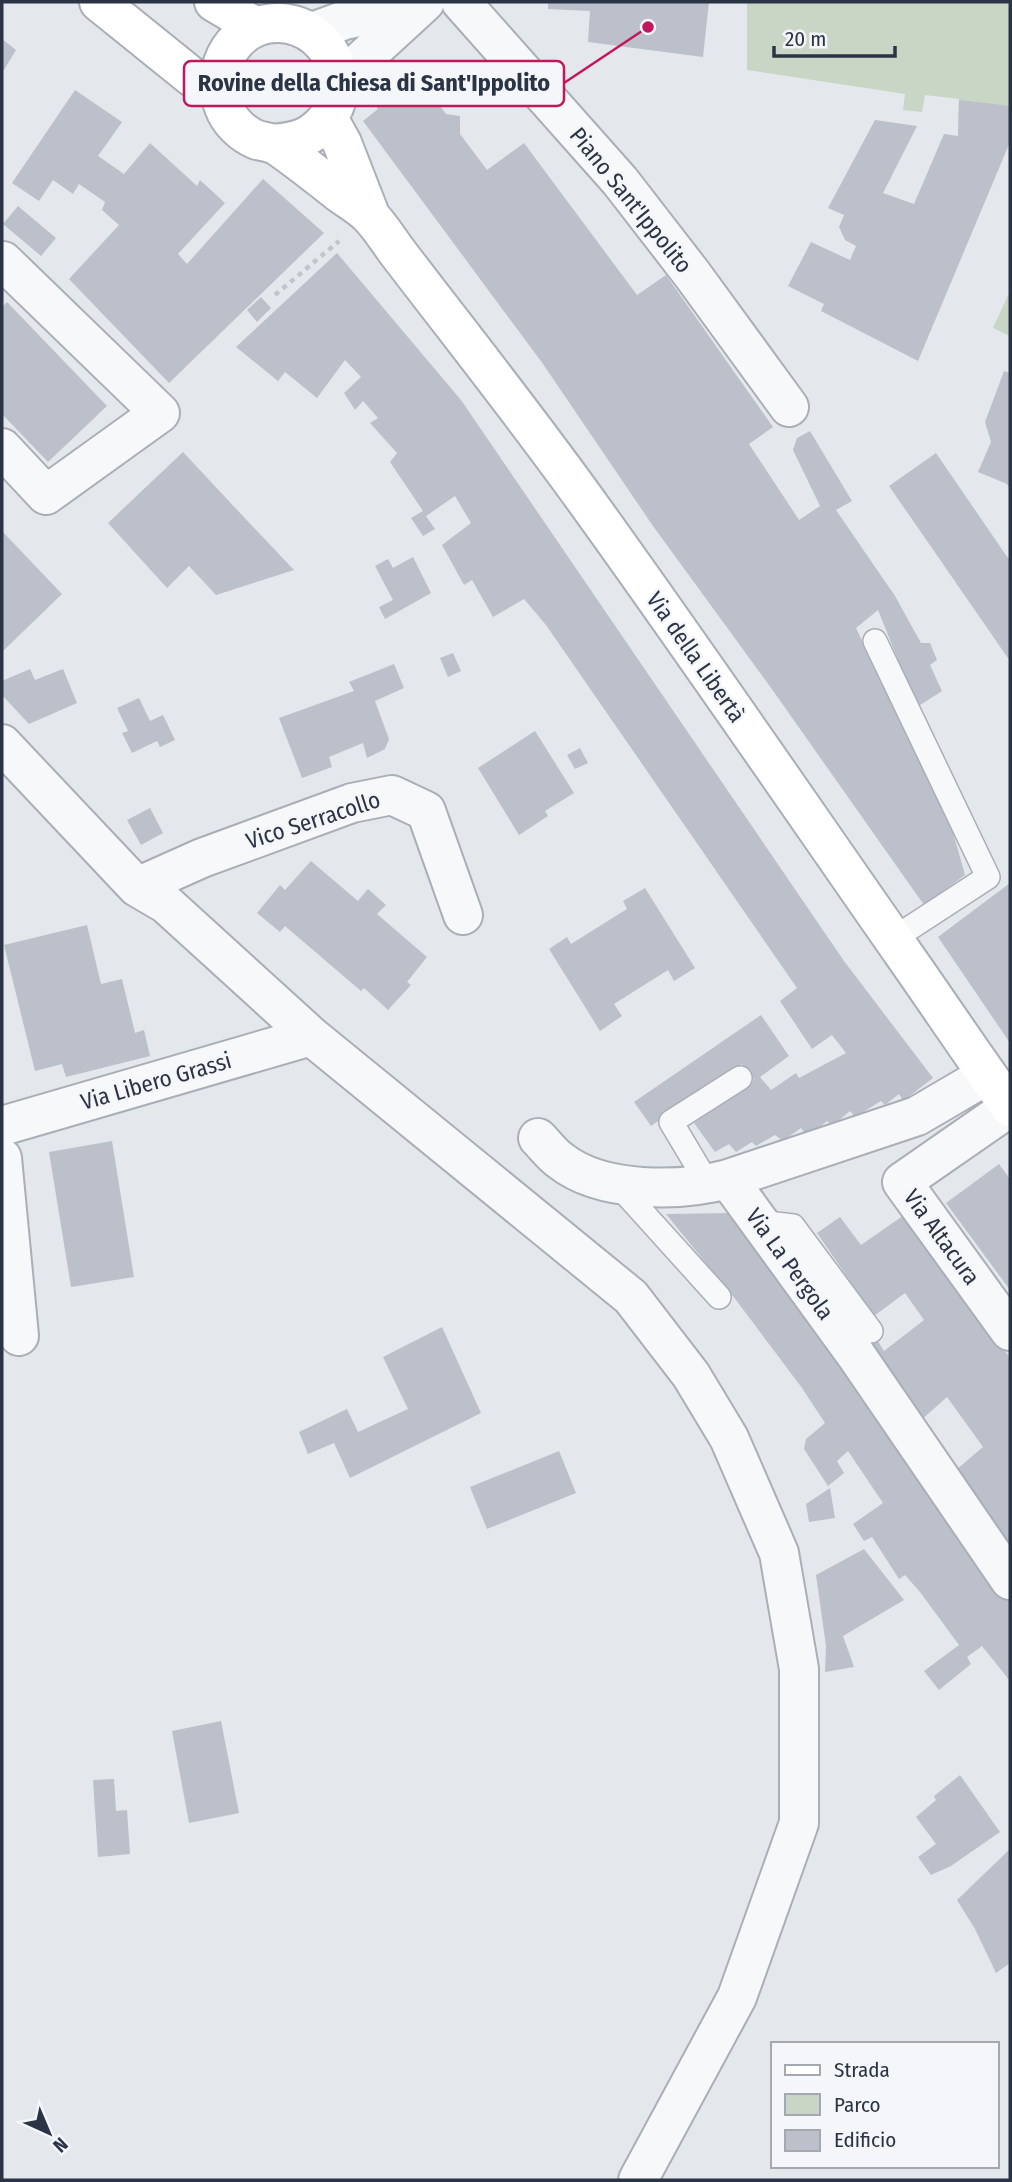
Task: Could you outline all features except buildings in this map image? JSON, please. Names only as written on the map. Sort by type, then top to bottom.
[{"type":"main road","points":[[99,2],[192,76],[219,91]]},
{"type":"main road","points":[[214,2],[256,27]]},
{"type":"main road","points":[[275,23],[294,25],[312,32],[326,45],[335,62],[339,81],[337,100],[328,118],[313,133],[295,142],[274,144],[254,139],[237,127],[225,111],[219,91],[219,71],[227,52],[240,37],[256,27],[275,23]]},
{"type":"main road","name":"Via della Libertà","points":[[328,118],[342,143],[370,215],[591,507],[1010,1107]]},
{"type":"main road","name":"Via della Libertà","points":[[274,144],[370,215]]},
{"type":"street","points":[[312,32],[345,20],[424,2]]},
{"type":"street","points":[[339,81],[424,2]]},
{"type":"street","name":"Piano Sant'Ippolito","points":[[461,2],[620,181],[789,407]]},
{"type":"street","points":[[2,262],[160,413],[46,495],[2,448]]},
{"type":"street","points":[[2,744],[137,887],[166,904],[311,1037],[631,1297],[691,1374],[729,1438],[779,1553],[799,1669],[799,1823],[737,1997],[638,2180]]},
{"type":"street","name":"Vico Serracollo","points":[[137,887],[202,858],[352,803],[392,795],[426,811],[463,915]]},
{"type":"street","name":"Via Libero Grassi","points":[[2,1126],[311,1037]]},
{"type":"street","name":"Via La Pergola","points":[[987,1075],[917,1116],[718,1182],[759,1222],[856,1355],[1010,1580]]},
{"type":"street","name":"Via Altacura","points":[[1010,1107],[902,1182],[1010,1331]]},
{"type":"street","points":[[538,1138],[561,1161],[591,1177],[617,1184],[677,1187],[718,1182]]},
{"type":"street","points":[[2,1158],[19,1336]]},
{"type":"lane","points":[[875,640],[988,877],[893,939]]},
{"type":"lane","points":[[718,1182],[671,1122],[740,1078]]},
{"type":"lane","points":[[617,1184],[719,1297]]},
{"type":"lane","points":[[759,1222],[793,1226],[871,1331]]},
{"type":"path","points":[[275,295],[370,215]]},
{"type":"green space","points":[[747,2],[1010,2],[1010,142],[958,136],[959,99],[925,95],[922,112],[903,110],[905,94],[747,70]]},
{"type":"green space","points":[[1010,291],[1010,336],[993,328]]},
{"type":"place","name":"Rovine della Chiesa di Sant'Ippolito","points":[[648,27]]}]
